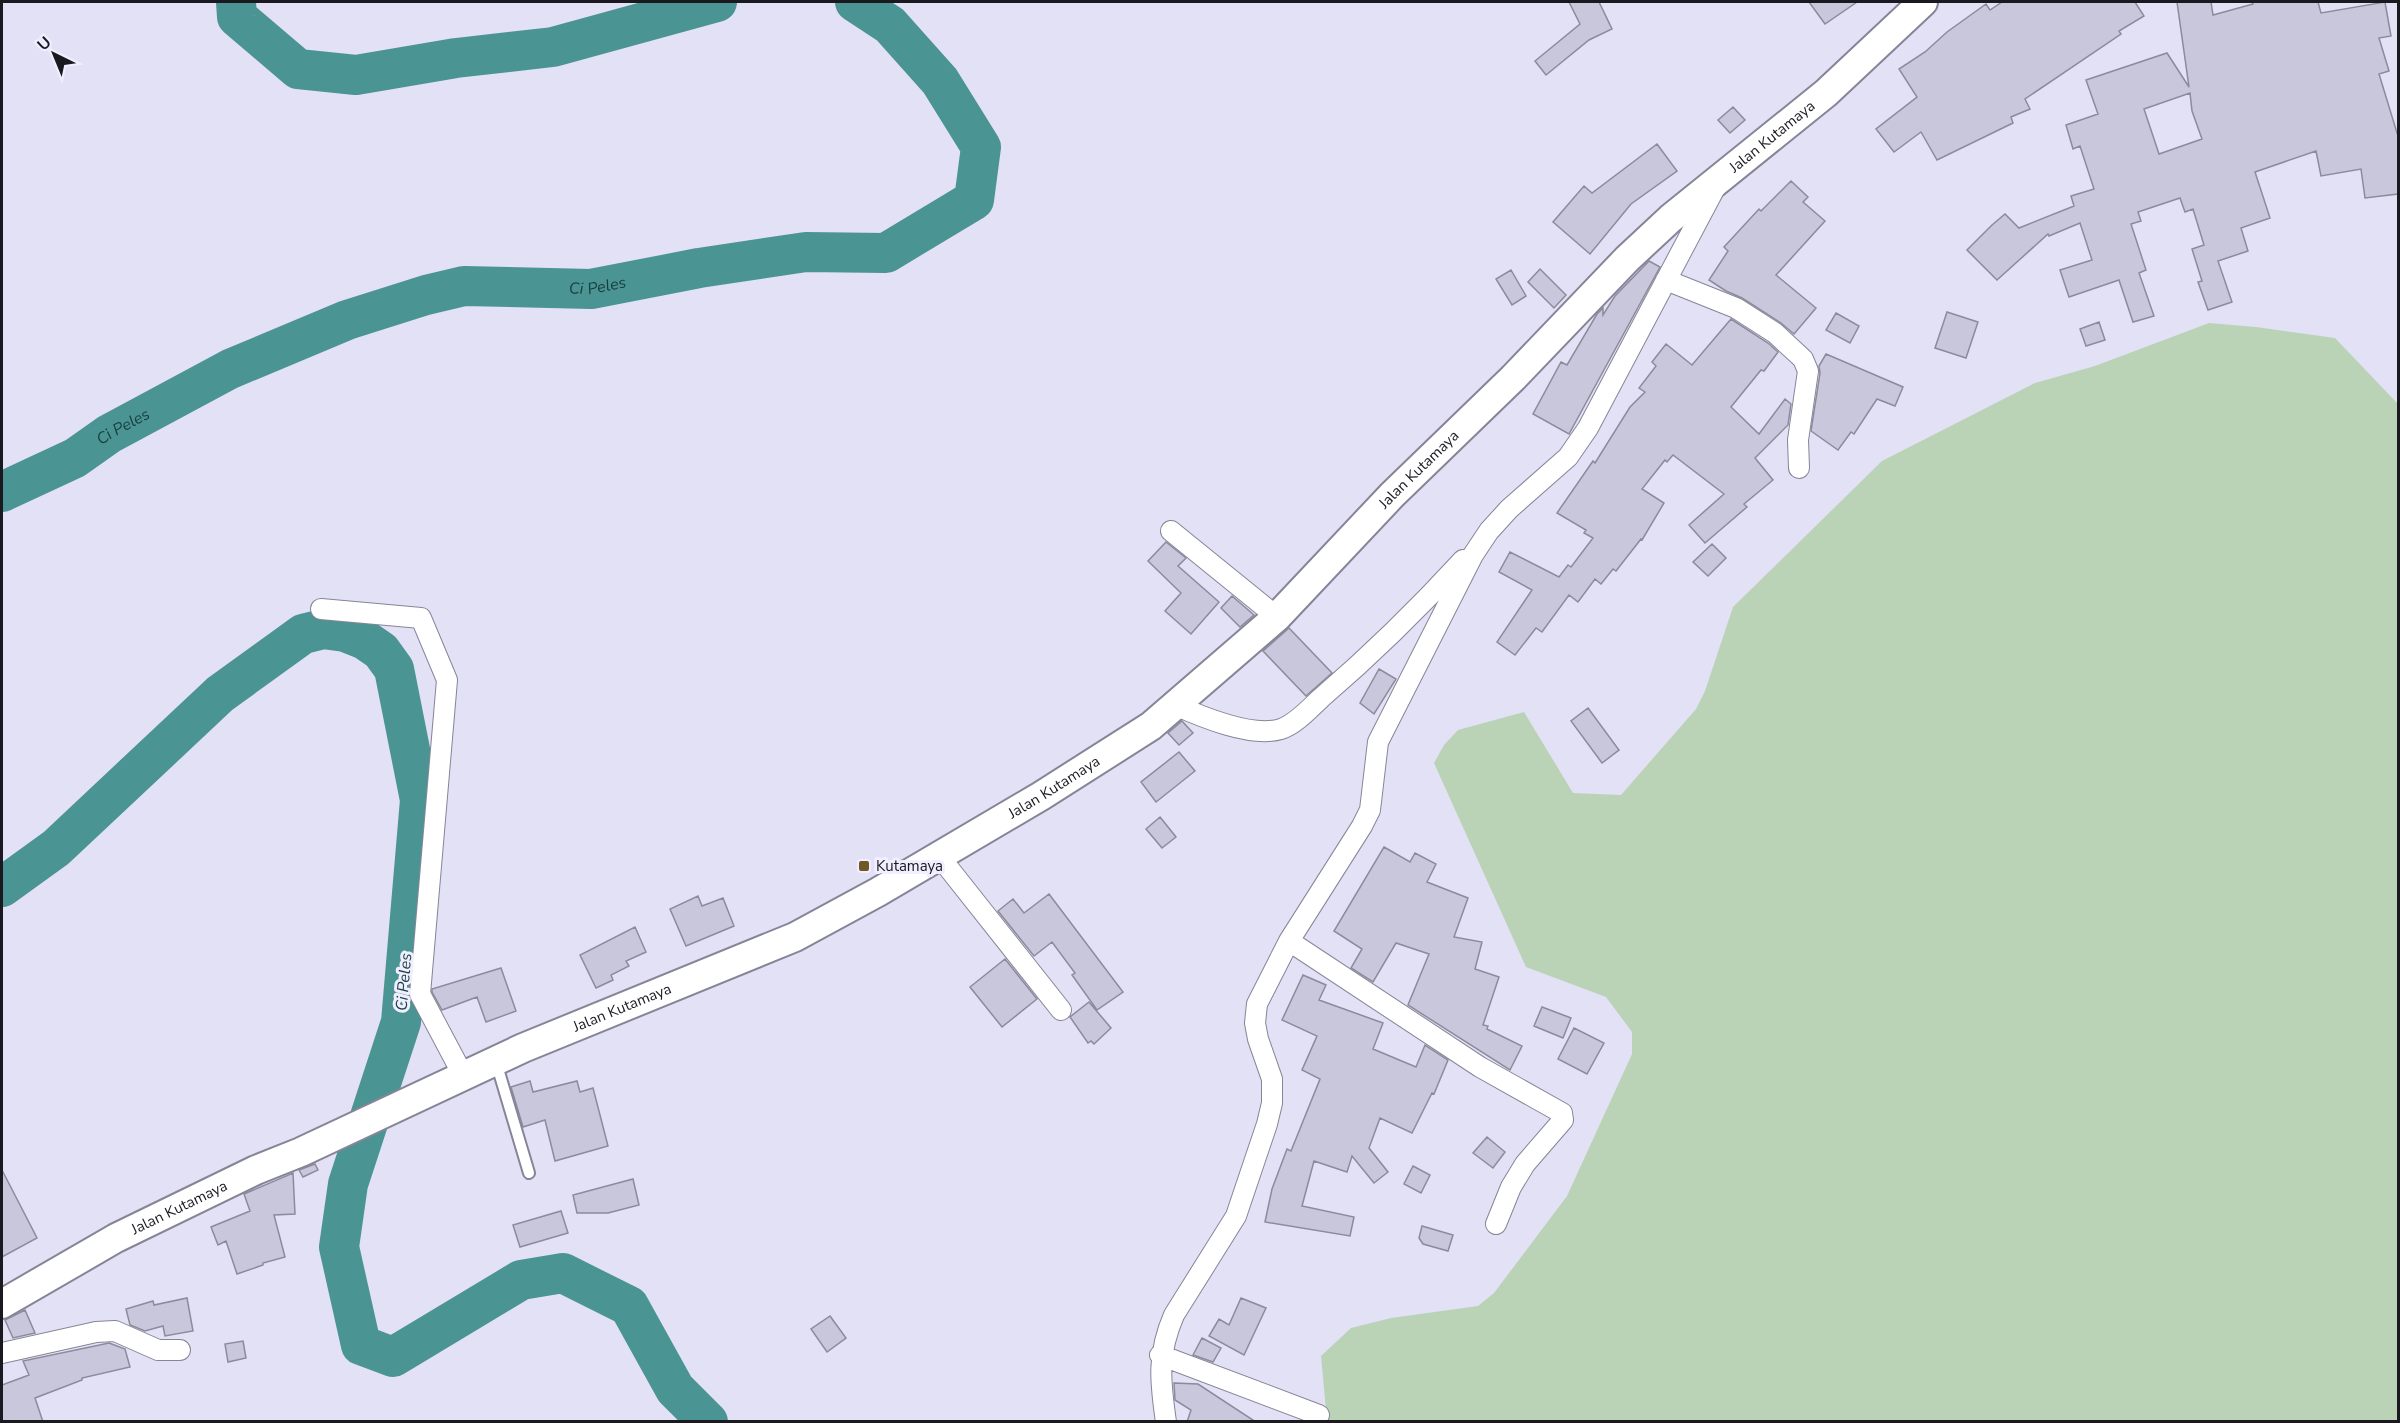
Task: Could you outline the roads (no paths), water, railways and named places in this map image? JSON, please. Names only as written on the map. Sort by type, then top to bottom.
[{"type":"main road","name":"Jalan Kutamaya","points":[[2,1304],[116,1238],[256,1170],[301,1152],[556,1034],[795,937],[1041,796],[1151,726],[1277,617],[1392,495],[1513,378],[1627,259],[1671,218],[1826,93],[1923,2]]},
{"type":"street","points":[[1175,705],[1215,721],[1264,730],[1282,728],[1298,718],[1352,672],[1445,579],[1509,509],[1568,457],[1588,428],[1722,176]]},
{"type":"street","points":[[1666,280],[1736,308],[1775,333],[1803,359],[1808,371],[1798,440],[1799,468]]},
{"type":"street","points":[[1171,531],[1277,617]]},
{"type":"street","points":[[1166,1422],[1160,1383],[1160,1355],[1166,1332],[1174,1315],[1236,1216],[1272,1103],[1272,1078],[1258,1039],[1255,1023],[1257,1004],[1289,941],[1370,810],[1378,742],[1385,725],[1473,555],[1489,531]]},
{"type":"street","points":[[321,609],[421,618],[447,680],[420,994],[464,1077]]},
{"type":"street","points":[[939,856],[1060,1010]]},
{"type":"street","points":[[1289,941],[1480,1067],[1562,1113],[1563,1120],[1525,1164],[1511,1187],[1496,1224]]},
{"type":"street","points":[[2,1353],[96,1332],[115,1331],[158,1350],[180,1350]]},
{"type":"street","points":[[1160,1355],[1319,1415]]},
{"type":"lane","points":[[496,1062],[529,1173]]},
{"type":"waterway","name":"Ci Peles","points":[[236,2],[237,17],[298,69],[356,75],[456,58],[553,47],[717,2]]},
{"type":"waterway","name":"Ci Peles","points":[[2,492],[75,458],[109,434],[230,369],[347,320],[426,295],[464,286],[591,289],[699,268],[806,252],[886,253],[974,200],[981,147],[940,81],[890,25],[855,2]]},
{"type":"waterway","name":"Ci Peles","points":[[2,887],[56,848],[220,694],[303,634],[323,629],[345,632],[365,640],[381,651],[394,669],[420,800],[401,1022],[348,1184],[339,1247],[361,1345],[393,1357],[521,1280],[563,1273],[629,1306],[675,1389],[708,1422]]},
{"type":"place","name":"Kutamaya","points":[[864,866]]}]
